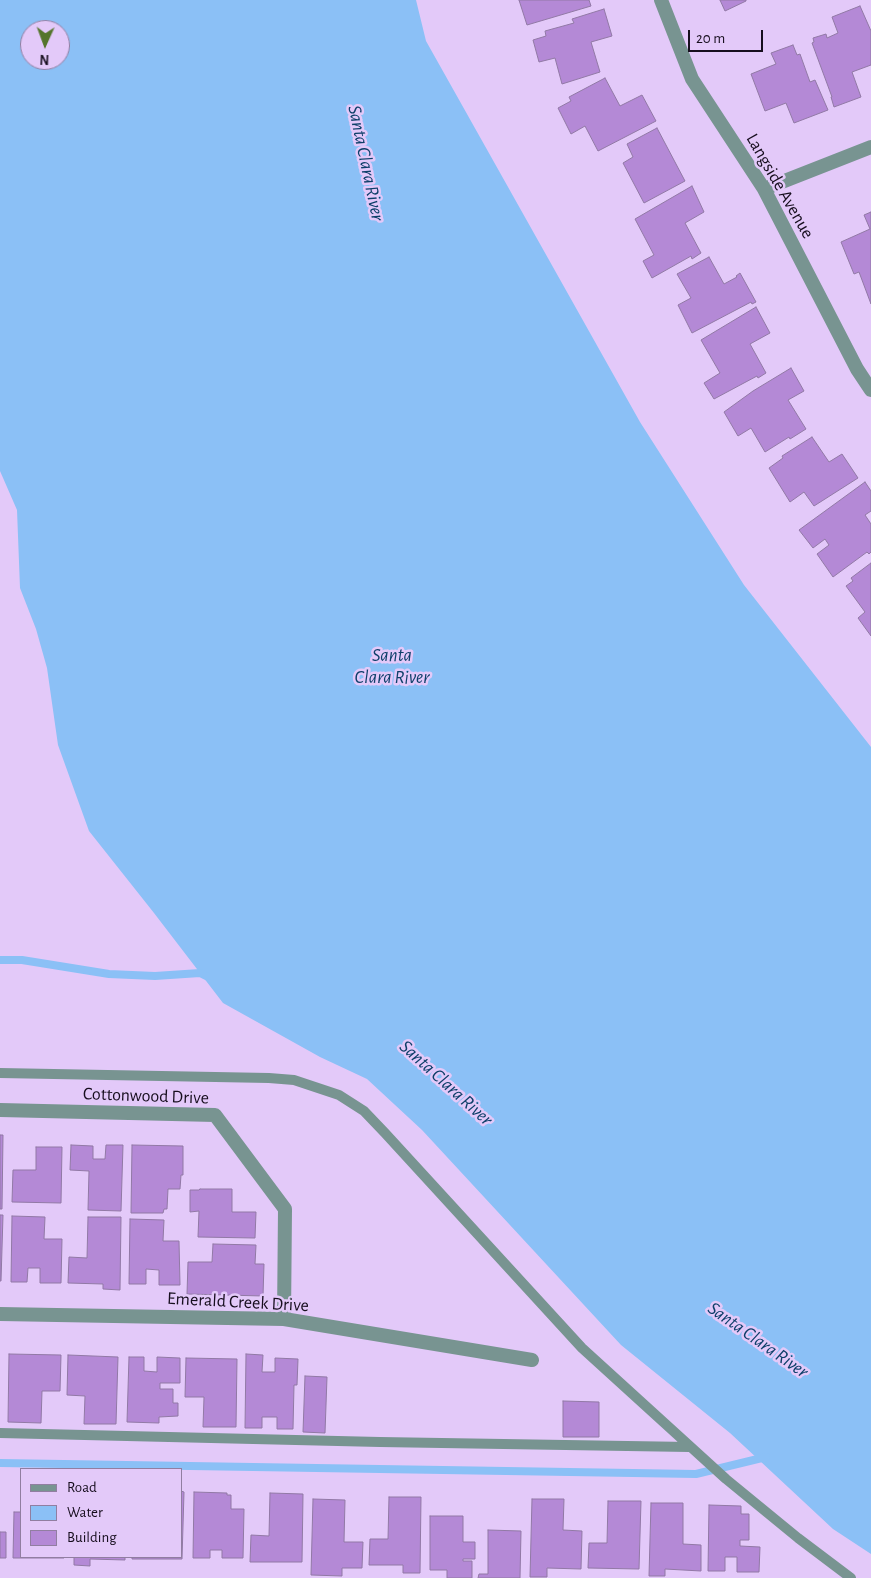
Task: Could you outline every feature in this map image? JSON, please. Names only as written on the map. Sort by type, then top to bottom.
[{"type":"street","name":"Langside Avenue","points":[[661,0],[692,79],[764,189],[856,369],[871,390]]},
{"type":"street","points":[[764,189],[871,147]]},
{"type":"street","name":"Cottonwood Drive","points":[[0,1110],[215,1116],[285,1209],[284,1319]]},
{"type":"street","name":"Emerald Creek Drive","points":[[0,1314],[284,1319],[532,1360]]},
{"type":"lane","points":[[0,1072],[269,1078],[294,1080],[339,1095],[364,1111],[386,1133],[582,1348],[699,1456],[798,1538],[851,1578]]},
{"type":"lane","points":[[0,1433],[689,1447]]},
{"type":"water","name":"Santa Clara River","points":[[0,0],[416,0],[426,41],[640,422],[744,585],[871,747],[871,1554],[833,1529],[730,1433],[621,1345],[422,1130],[367,1079],[320,1057],[223,1003],[89,831],[58,745],[47,668],[36,629],[20,588],[17,510],[0,471]]},
{"type":"building","points":[[519,0],[589,0],[591,6],[527,25]]},
{"type":"building","points":[[720,0],[746,0],[746,1],[725,11]]},
{"type":"building","points":[[860,6],[871,31],[871,65],[852,72],[861,97],[834,107],[812,43],[814,42],[813,38],[826,34],[827,38],[838,33],[832,17]]},
{"type":"building","points":[[604,9],[612,36],[591,42],[600,72],[562,84],[555,58],[539,62],[533,40],[546,36],[545,31],[574,23],[572,19]]},
{"type":"building","points":[[793,45],[797,55],[800,54],[810,82],[815,80],[828,110],[794,123],[786,103],[765,111],[751,74],[776,64],[771,53]]},
{"type":"building","points":[[605,78],[620,106],[642,95],[656,121],[598,151],[585,126],[571,134],[558,108],[571,101],[569,97]]},
{"type":"building","points":[[657,128],[685,181],[644,203],[623,163],[633,157],[627,144]]},
{"type":"building","points":[[692,186],[704,212],[685,223],[701,253],[692,259],[691,256],[652,278],[643,261],[654,255],[635,219]]},
{"type":"building","points":[[871,212],[871,304],[859,272],[854,274],[841,242],[870,229],[864,215]]},
{"type":"building","points":[[709,257],[724,284],[737,277],[740,273],[756,302],[752,304],[751,302],[692,333],[678,305],[691,298],[677,274]]},
{"type":"building","points":[[756,307],[770,333],[750,344],[766,373],[714,399],[704,383],[720,373],[701,340]]},
{"type":"building","points":[[791,368],[804,391],[788,400],[806,429],[765,452],[751,428],[738,436],[724,412],[753,391]]},
{"type":"building","points":[[812,437],[829,462],[842,454],[858,478],[814,506],[804,492],[790,502],[769,468],[783,458],[782,456]]},
{"type":"building","points":[[865,482],[871,491],[871,511],[865,515],[871,524],[871,552],[869,554],[867,552],[833,577],[817,554],[829,545],[825,539],[813,548],[799,530]]},
{"type":"building","points":[[871,563],[871,636],[858,618],[865,612],[846,586],[853,581],[851,578]]},
{"type":"building","points":[[0,1135],[3,1135],[2,1209],[0,1209]]},
{"type":"building","points":[[71,1145],[93,1146],[93,1159],[105,1159],[106,1145],[123,1145],[121,1211],[88,1210],[89,1171],[70,1170]]},
{"type":"building","points":[[132,1145],[183,1146],[183,1175],[181,1175],[180,1189],[168,1189],[167,1209],[164,1209],[163,1213],[131,1213]]},
{"type":"building","points":[[36,1147],[62,1147],[61,1203],[12,1202],[13,1170],[36,1170]]},
{"type":"building","points":[[232,1189],[232,1212],[256,1212],[255,1238],[198,1237],[199,1211],[190,1212],[190,1190]]},
{"type":"building","points":[[0,1215],[3,1215],[1,1281],[0,1281]]},
{"type":"building","points":[[12,1216],[45,1217],[44,1239],[62,1239],[61,1283],[40,1283],[40,1268],[28,1268],[27,1282],[11,1282]]},
{"type":"building","points":[[88,1217],[121,1217],[120,1290],[103,1289],[103,1284],[68,1283],[69,1257],[87,1258]]},
{"type":"building","points":[[130,1219],[164,1220],[163,1241],[179,1241],[180,1285],[159,1285],[159,1270],[146,1269],[146,1284],[129,1284]]},
{"type":"building","points":[[213,1244],[256,1245],[255,1264],[264,1264],[263,1296],[187,1294],[188,1262],[212,1262]]},
{"type":"building","points":[[9,1354],[61,1355],[60,1391],[42,1391],[41,1423],[8,1422]]},
{"type":"building","points":[[246,1354],[263,1355],[262,1372],[275,1372],[275,1358],[298,1359],[297,1385],[294,1385],[293,1429],[277,1429],[277,1417],[262,1417],[262,1428],[245,1428]]},
{"type":"building","points":[[68,1355],[118,1357],[116,1424],[84,1424],[85,1396],[67,1395]]},
{"type":"building","points":[[129,1357],[144,1357],[144,1371],[157,1372],[157,1357],[180,1358],[180,1383],[160,1383],[160,1389],[173,1389],[173,1403],[178,1403],[178,1416],[159,1417],[159,1423],[127,1422]]},
{"type":"building","points":[[186,1358],[237,1359],[236,1427],[203,1427],[204,1397],[185,1397]]},
{"type":"building","points":[[305,1376],[327,1377],[325,1433],[303,1432]]},
{"type":"building","points":[[563,1401],[599,1402],[599,1437],[563,1437]]},
{"type":"building","points":[[182,1491],[184,1492],[182,1559],[132,1559],[182,1558]]},
{"type":"building","points":[[194,1492],[227,1493],[227,1495],[231,1495],[231,1509],[244,1509],[243,1558],[222,1558],[222,1550],[210,1550],[210,1558],[193,1558]]},
{"type":"building","points":[[270,1493],[303,1494],[302,1562],[250,1562],[251,1535],[269,1536]]},
{"type":"building","points":[[389,1497],[421,1497],[420,1573],[403,1573],[403,1565],[369,1565],[370,1539],[388,1539]]},
{"type":"building","points":[[313,1499],[345,1500],[344,1542],[363,1542],[362,1568],[342,1568],[342,1576],[311,1575]]},
{"type":"building","points":[[532,1499],[564,1499],[563,1530],[582,1531],[581,1569],[547,1568],[547,1577],[530,1577]]},
{"type":"building","points":[[608,1501],[641,1501],[639,1569],[588,1568],[589,1543],[607,1543]]},
{"type":"building","points":[[651,1503],[683,1503],[683,1544],[701,1545],[701,1571],[665,1569],[665,1576],[649,1576]]},
{"type":"building","points":[[709,1505],[741,1506],[741,1514],[749,1514],[749,1540],[740,1540],[740,1546],[760,1547],[759,1572],[737,1572],[737,1557],[725,1557],[725,1571],[708,1571]]},
{"type":"building","points":[[14,1512],[20,1512],[20,1558],[13,1558]]},
{"type":"building","points":[[430,1516],[463,1516],[463,1542],[475,1542],[475,1559],[463,1559],[463,1561],[472,1561],[472,1578],[447,1578],[447,1570],[430,1570]]},
{"type":"building","points":[[488,1530],[521,1531],[520,1578],[478,1578],[479,1574],[488,1574]]},
{"type":"building","points":[[0,1532],[6,1532],[6,1558],[0,1558]]},
{"type":"building","points":[[74,1558],[125,1558],[125,1560],[90,1559],[90,1566],[74,1565]]},
{"type":"waterway","points":[[0,960],[22,960],[109,974],[155,976],[200,973],[208,977]]},
{"type":"waterway","points":[[0,1463],[696,1474],[766,1457]]}]
